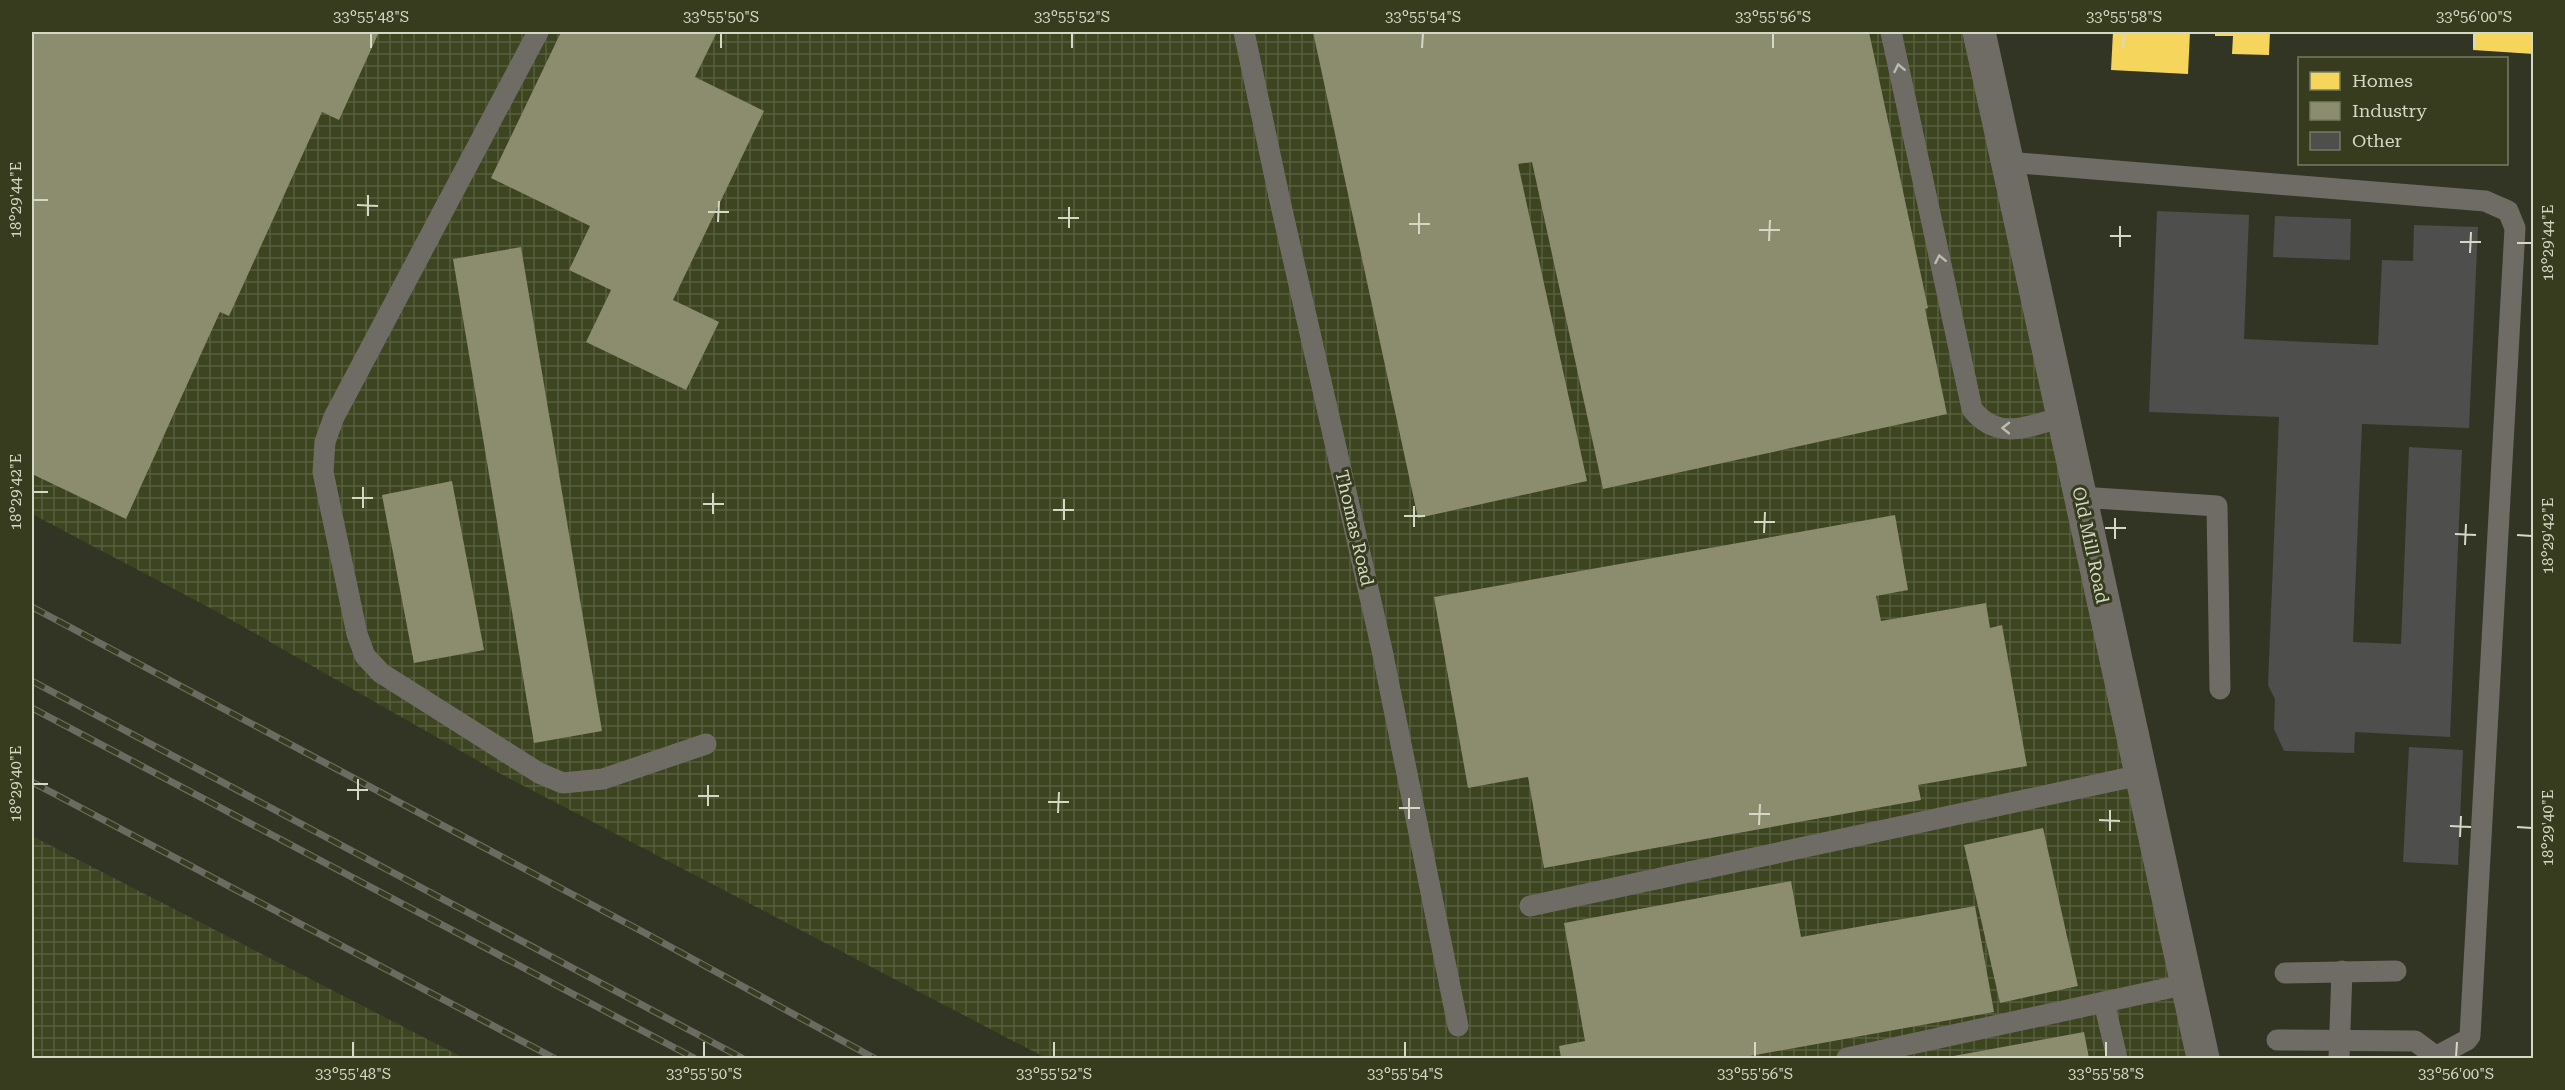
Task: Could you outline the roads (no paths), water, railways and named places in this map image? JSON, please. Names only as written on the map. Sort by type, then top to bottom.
[{"type":"street","name":"Old Mill Road","points":[[1979,32],[2203,1059]]},
{"type":"lane","points":[[538,32],[334,417],[325,442],[324,472],[357,634],[365,656],[381,673],[539,773],[563,783],[603,779],[706,744]]},
{"type":"lane","name":"Thomas Road","points":[[1244,32],[1382,650],[1458,1026]]},
{"type":"lane","points":[[1891,32],[1972,409],[1983,422],[2006,430],[2063,417]]},
{"type":"lane","points":[[2007,162],[2485,201],[2508,211],[2515,228],[2470,1036],[2438,1057],[2415,1041],[2339,1049],[2277,1040]]},
{"type":"lane","points":[[2080,497],[2217,506],[2220,689]]},
{"type":"lane","points":[[1530,906],[2141,775]]},
{"type":"lane","points":[[2339,1049],[2342,971]]},
{"type":"lane","points":[[2285,973],[2396,971]]},
{"type":"lane","points":[[1847,1059],[2187,984]]},
{"type":"lane","points":[[2104,1002],[2117,1059]]},
{"type":"railway","points":[[32,607],[645,933],[874,1058]]},
{"type":"railway","points":[[32,681],[742,1058]]},
{"type":"railway","points":[[32,708],[694,1058]]},
{"type":"railway","points":[[32,782],[554,1058]]}]
